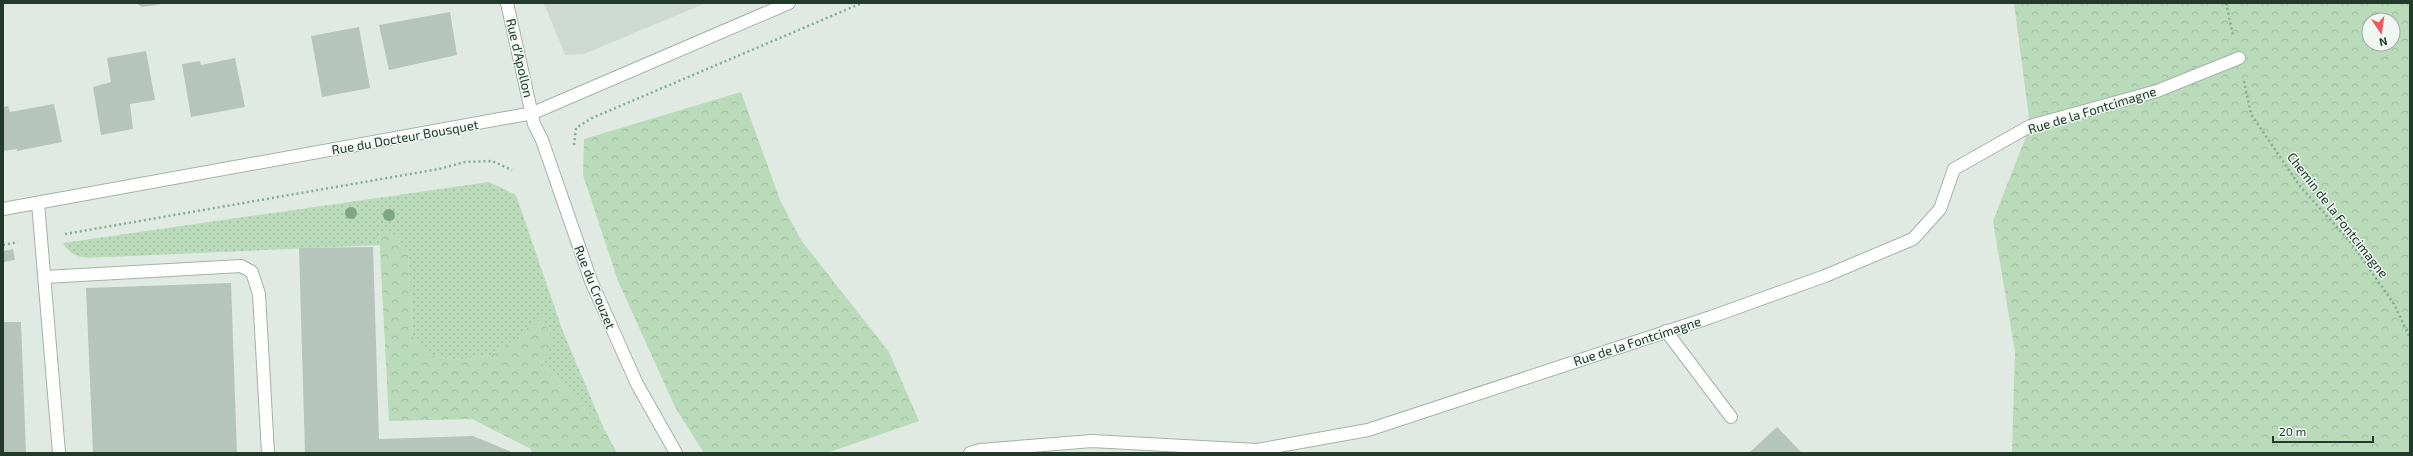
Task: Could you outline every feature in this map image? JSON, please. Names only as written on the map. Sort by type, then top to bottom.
[{"type":"street","name":"Rue d'Apollon","points":[[507,3],[533,113]]},
{"type":"street","name":"Rue du Docteur Bousquet","points":[[3,209],[533,113],[789,3]]},
{"type":"street","name":"Rue de la Fontcimagne","points":[[970,453],[980,450],[1092,441],[1257,450],[1368,430],[1666,331],[1825,276],[1913,239],[1940,209],[1954,168],[2030,126],[2157,91],[2239,58]]},
{"type":"street","name":"Rue du Crouzet","points":[[533,113],[534,124],[542,140],[591,281],[636,384],[676,453]]},
{"type":"street","points":[[38,203],[59,453]]},
{"type":"street","points":[[45,277],[241,266],[252,272],[259,294],[268,453]]},
{"type":"street","points":[[1666,331],[1731,417]]},
{"type":"path","points":[[574,145],[576,128],[592,118],[862,3]]},
{"type":"path","name":"Chemin de la Fontcimagne","points":[[2226,3],[2251,114],[2299,185],[2352,244],[2394,304],[2410,338]]},
{"type":"path","points":[[3,245],[439,169],[465,162],[492,161],[512,170]]},
{"type":"shaded area","points":[[544,3],[706,3],[584,54],[565,55]]},
{"type":"green space","points":[[2014,3],[2410,3],[2410,453],[2012,453],[2015,352],[1993,221],[2030,126]]},
{"type":"green space","points":[[741,92],[780,200],[801,240],[889,352],[919,421],[827,453],[704,453],[675,407],[618,281],[583,175],[584,139]]},
{"type":"green space","points":[[489,182],[516,195],[562,329],[604,429],[541,362],[511,342],[489,356],[457,360],[428,355],[413,337],[408,254],[379,230],[380,245],[88,258],[77,256],[72,253],[63,243]]},
{"type":"green space","points":[[379,230],[397,235],[408,254],[413,337],[428,355],[457,360],[489,356],[511,342],[542,316],[554,344],[541,362],[604,429],[617,453],[532,453],[531,449],[472,419],[389,421]]},
{"type":"building","points":[[136,3],[162,3],[162,4],[142,7]]},
{"type":"building","points":[[450,12],[457,55],[389,70],[379,25]]},
{"type":"building","points":[[359,27],[370,88],[322,97],[311,36]]},
{"type":"building","points":[[146,51],[155,100],[130,104],[133,129],[101,135],[93,87],[111,82],[107,58]]},
{"type":"building","points":[[235,58],[245,107],[191,117],[182,64],[200,61],[201,65]]},
{"type":"building","points":[[54,104],[62,142],[17,151],[17,149],[3,151],[3,107],[8,106],[10,112]]},
{"type":"building","points":[[373,247],[379,439],[473,436],[514,453],[305,453],[299,248]]},
{"type":"building","points":[[13,249],[15,260],[3,262],[3,251]]},
{"type":"building","points":[[231,283],[237,453],[93,453],[86,288]]},
{"type":"building","points":[[3,322],[21,322],[26,453],[3,453]]},
{"type":"building","points":[[1777,427],[1802,453],[1749,453]]}]
